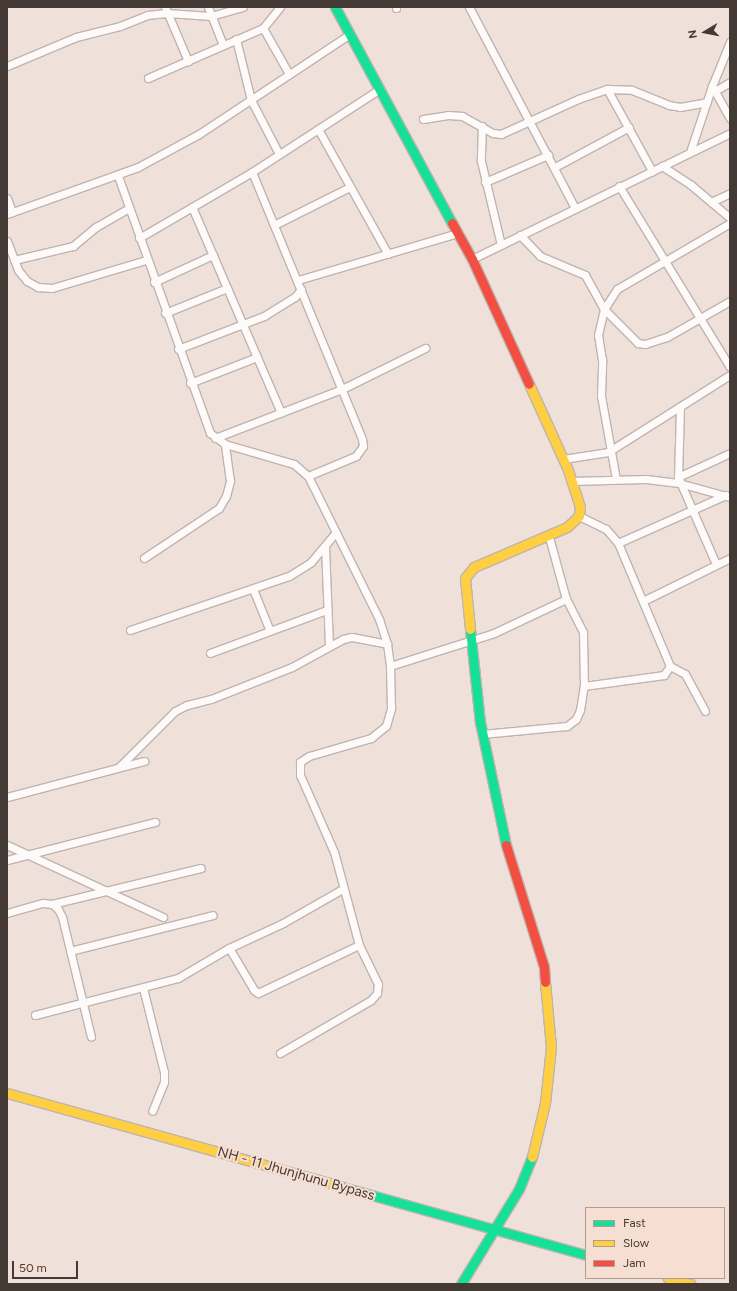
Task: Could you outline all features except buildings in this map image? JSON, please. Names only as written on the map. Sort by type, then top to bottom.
[{"type":"street","points":[[208,7],[223,45]]},
{"type":"street","points":[[7,66],[76,38],[120,26],[147,15],[166,10],[211,16],[243,7]]},
{"type":"street","points":[[148,78],[263,28],[280,7]]},
{"type":"street","points":[[335,7],[472,259],[563,459],[578,497],[579,516],[575,522],[549,536],[469,571],[465,578],[482,734],[509,858],[544,967],[551,1047],[545,1103],[533,1155],[519,1189],[461,1284]]},
{"type":"street","points":[[469,7],[531,121],[575,208]]},
{"type":"street","points":[[166,10],[188,60]]},
{"type":"street","points":[[263,28],[289,74]]},
{"type":"street","points":[[7,198],[9,213],[118,176],[199,134],[350,34]]},
{"type":"street","points":[[236,39],[251,100],[279,154]]},
{"type":"street","points":[[690,152],[730,42]]},
{"type":"street","points":[[714,88],[730,82]]},
{"type":"street","points":[[714,88],[730,118]]},
{"type":"street","points":[[139,238],[252,172],[380,89]]},
{"type":"street","points":[[607,89],[652,171]]},
{"type":"street","points":[[423,119],[448,115],[462,116],[493,133],[501,134],[578,99],[607,89],[632,90],[669,105],[680,106],[707,102]]},
{"type":"street","points":[[482,126],[481,161],[501,245]]},
{"type":"street","points":[[555,167],[628,127]]},
{"type":"street","points":[[318,129],[388,254]]},
{"type":"street","points":[[472,259],[619,186],[730,134]]},
{"type":"street","points":[[485,182],[548,154]]},
{"type":"street","points":[[662,166],[730,218]]},
{"type":"street","points":[[252,172],[298,280],[342,389],[363,446],[356,456],[308,476]]},
{"type":"street","points":[[118,176],[203,420],[215,438],[225,444],[294,464],[308,476],[379,619],[387,644],[390,666],[391,708],[386,726],[363,741],[310,756],[300,762],[298,767],[334,852],[360,945],[376,978],[377,993],[371,1000],[280,1053]]},
{"type":"street","points":[[619,186],[730,367]]},
{"type":"street","points":[[274,225],[350,187]]},
{"type":"street","points":[[711,202],[730,193]]},
{"type":"street","points":[[192,207],[242,326],[281,413]]},
{"type":"street","points":[[14,260],[73,246],[96,227],[129,208]]},
{"type":"street","points":[[616,479],[601,396],[602,360],[598,335],[604,309],[617,289],[730,223]]},
{"type":"street","points":[[298,280],[458,233]]},
{"type":"street","points":[[520,235],[540,256],[585,275],[604,309],[638,342],[645,344],[667,337],[730,301]]},
{"type":"street","points":[[7,241],[14,260],[27,281],[38,287],[52,288],[146,260]]},
{"type":"street","points":[[154,282],[213,255]]},
{"type":"street","points":[[165,313],[227,288]]},
{"type":"street","points":[[178,348],[242,326],[284,305],[301,289]]},
{"type":"street","points":[[215,438],[342,389],[425,348]]},
{"type":"street","points":[[190,384],[257,357]]},
{"type":"street","points":[[563,459],[610,451],[730,375]]},
{"type":"street","points":[[680,407],[678,480],[716,564]]},
{"type":"street","points":[[144,558],[219,508],[226,496],[230,480],[225,444]]},
{"type":"street","points":[[678,480],[730,453]]},
{"type":"street","points":[[572,481],[616,479],[678,480],[728,496]]},
{"type":"street","points":[[618,543],[728,496]]},
{"type":"street","points":[[579,516],[606,530],[618,543],[670,666],[685,674],[705,711]]},
{"type":"street","points":[[130,630],[253,589],[301,571],[336,532]]},
{"type":"street","points":[[482,734],[567,726],[576,720],[580,710],[584,686],[583,632],[566,599],[549,536]]},
{"type":"street","points":[[325,546],[329,646]]},
{"type":"street","points":[[643,601],[730,558]]},
{"type":"street","points":[[253,589],[270,630]]},
{"type":"street","points":[[390,666],[473,641],[566,599]]},
{"type":"street","points":[[210,653],[327,610]]},
{"type":"street","points":[[119,767],[175,711],[292,667],[343,639],[352,637],[387,644]]},
{"type":"street","points":[[584,686],[664,675],[670,666]]},
{"type":"street","points":[[7,798],[144,761]]},
{"type":"street","points":[[7,860],[155,822]]},
{"type":"street","points":[[7,845],[163,917]]},
{"type":"street","points":[[7,913],[43,903],[52,904],[201,868]]},
{"type":"street","points":[[35,1015],[178,978],[229,948],[283,923],[344,888]]},
{"type":"street","points":[[52,904],[62,917],[91,1037]]},
{"type":"street","points":[[70,950],[213,915]]},
{"type":"street","points":[[229,948],[254,990],[258,993],[360,945]]},
{"type":"street","points":[[143,988],[164,1072],[164,1082],[152,1111]]},
{"type":"street","name":"NH - 11 Jhunjhunu Bypass","points":[[7,1093],[585,1255]]},
{"type":"street","points":[[672,1279],[690,1284]]},
{"type":"traffic: fast","points":[[335,7],[452,223]]},
{"type":"traffic: fast","points":[[470,629],[480,722],[506,845]]},
{"type":"traffic: fast","points":[[461,1284],[519,1189],[532,1157]]},
{"type":"traffic: fast","points":[[332,1184],[585,1255]]},
{"type":"traffic: slow","points":[[470,629],[465,578],[474,567],[567,527],[579,516],[580,507],[568,470],[529,384]]},
{"type":"traffic: slow","points":[[532,1157],[545,1103],[551,1047],[545,982]]},
{"type":"traffic: slow","points":[[7,1093],[332,1184]]},
{"type":"traffic: slow","points":[[672,1279],[690,1284]]},
{"type":"traffic: jam","points":[[452,223],[472,259],[529,384]]},
{"type":"traffic: jam","points":[[506,845],[544,967],[545,982]]}]
